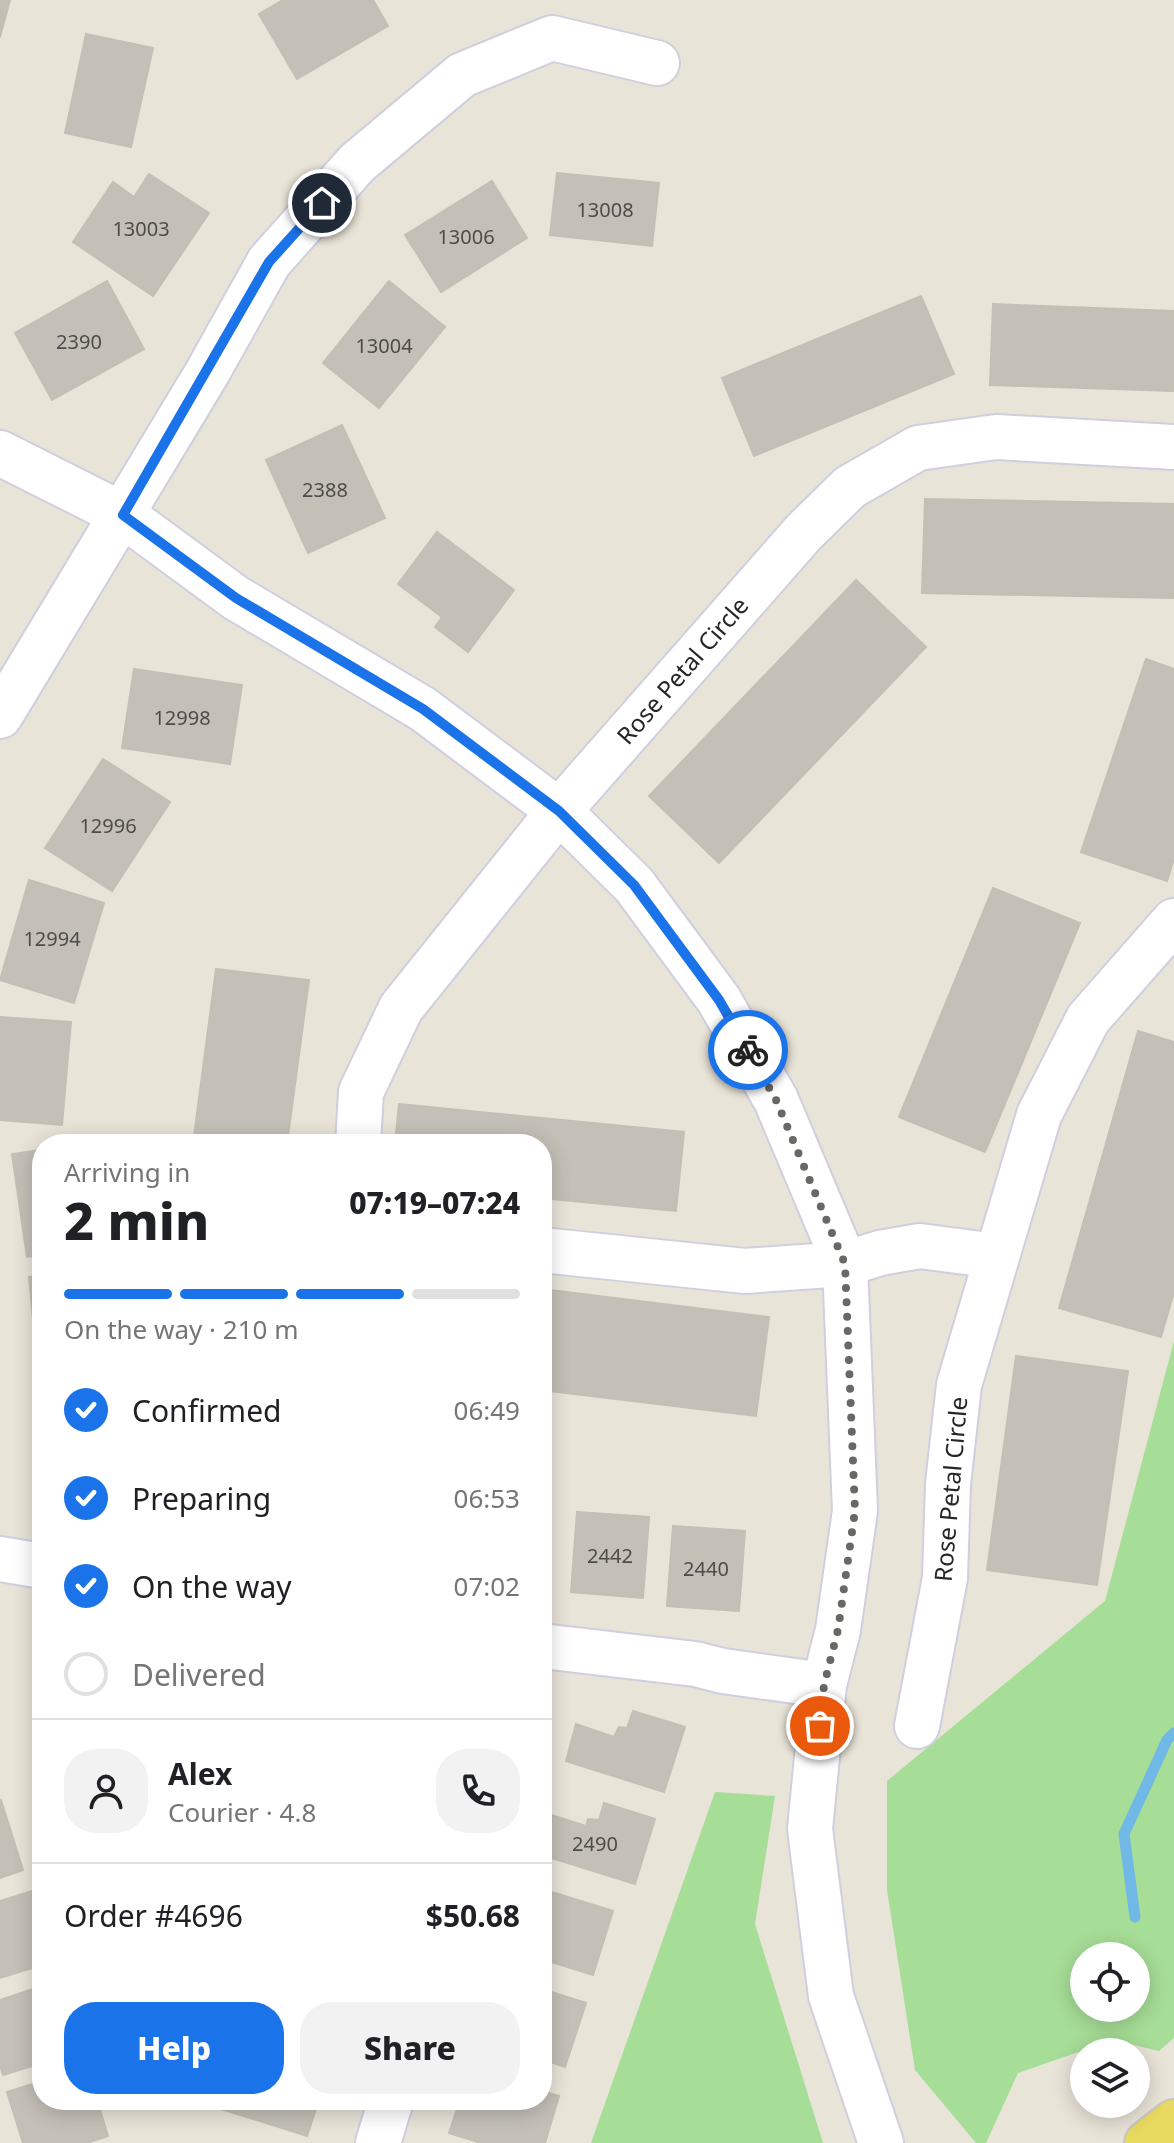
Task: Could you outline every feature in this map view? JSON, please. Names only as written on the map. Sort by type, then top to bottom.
[{"type":"main road","points":[[1147,2143],[1174,2122]]},
{"type":"street","points":[[0,716],[123,515],[269,262],[357,163],[462,75],[552,38],[657,63]]},
{"type":"street","name":"Rose Petal Circle","points":[[359,1134],[361,1092],[401,1008],[559,811],[804,532],[850,487],[918,448],[996,437],[1174,447]]},
{"type":"street","points":[[0,453],[123,515],[236,598],[423,709],[559,811],[634,885],[719,1000],[776,1100],[845,1264],[855,1511],[838,1630],[824,1685],[810,1829],[831,1996],[881,2143]]},
{"type":"street","name":"Rose Petal Circle","points":[[917,1726],[945,1578],[948,1484],[959,1385],[1039,1115],[1088,1019],[1174,921]]},
{"type":"street","points":[[552,1251],[745,1271],[845,1264],[880,1253],[920,1246],[996,1256]]},
{"type":"street","points":[[0,1559],[32,1564]]},
{"type":"street","points":[[552,1647],[695,1664],[723,1671],[824,1685]]},
{"type":"street","points":[[378,2143],[388,2110]]},
{"type":"green space","points":[[1174,1341],[1174,2038],[1159,2051],[1150,2049],[1150,2038],[1070,2038],[1070,2055],[1018,2073],[986,2143],[976,2143],[915,2070],[887,1890],[887,1781],[1105,1601]]},
{"type":"green space","points":[[715,1792],[775,1796],[755,1924],[823,2143],[591,2143]]},
{"type":"building","points":[[0,0],[10,0],[0,37]]},
{"type":"building","points":[[283,0],[373,0],[388,26],[297,79],[259,14]]},
{"type":"building","points":[[86,34],[153,48],[131,147],[65,133]]},
{"type":"building","points":[[557,173],[659,183],[652,246],[550,235]]},
{"type":"building","points":[[149,174],[209,213],[153,296],[73,242],[113,182],[134,197]]},
{"type":"building","points":[[492,181],[527,238],[441,292],[405,235]]},
{"type":"building","points":[[107,281],[144,349],[52,400],[15,333]]},
{"type":"building","points":[[389,281],[445,327],[379,408],[323,363]]},
{"type":"building","points":[[921,296],[954,374],[754,456],[722,378]]},
{"type":"building","points":[[993,304],[1174,311],[1174,391],[990,385]]},
{"type":"building","points":[[342,425],[385,518],[308,553],[266,460]]},
{"type":"building","points":[[925,499],[1174,504],[1174,598],[922,593]]},
{"type":"building","points":[[437,532],[514,590],[468,652],[435,627],[442,617],[398,584]]},
{"type":"building","points":[[856,580],[926,647],[719,863],[649,796]]},
{"type":"building","points":[[1146,659],[1174,669],[1174,859],[1167,881],[1081,852]]},
{"type":"building","points":[[134,669],[242,685],[230,764],[122,748]]},
{"type":"building","points":[[103,759],[170,802],[112,891],[45,848]]},
{"type":"building","points":[[29,880],[104,903],[74,1003],[0,980]]},
{"type":"building","points":[[993,888],[1080,923],[985,1152],[899,1117]]},
{"type":"building","points":[[216,969],[309,980],[288,1134],[194,1134]]},
{"type":"building","points":[[0,1017],[71,1022],[62,1125],[0,1120]]},
{"type":"building","points":[[1138,1031],[1174,1042],[1174,1292],[1161,1337],[1059,1308]]},
{"type":"building","points":[[399,1104],[684,1132],[676,1211],[552,1199],[552,1134],[396,1134]]},
{"type":"building","points":[[32,1151],[32,1256],[27,1257],[12,1154]]},
{"type":"building","points":[[29,1277],[32,1277],[32,1308]]},
{"type":"building","points":[[552,1290],[769,1317],[756,1416],[552,1391]]},
{"type":"building","points":[[1016,1356],[1128,1371],[1097,1585],[987,1570]]},
{"type":"building","points":[[577,1512],[649,1517],[643,1598],[571,1592]]},
{"type":"building","points":[[673,1526],[745,1531],[739,1611],[667,1606]]},
{"type":"building","points":[[633,1711],[685,1727],[664,1792],[566,1761],[576,1724],[614,1737],[619,1727],[627,1728]]},
{"type":"building","points":[[0,1801],[23,1870],[0,1878]]},
{"type":"building","points":[[604,1803],[655,1819],[635,1884],[552,1858],[552,1815],[586,1826],[588,1819],[599,1820]]},
{"type":"building","points":[[32,1891],[32,1968],[0,1978],[0,1901]]},
{"type":"building","points":[[552,1892],[613,1911],[593,1975],[552,1962]]},
{"type":"building","points":[[32,1989],[32,2066],[3,2075],[0,2065],[0,2000]]},
{"type":"building","points":[[552,1992],[586,2003],[565,2067],[552,2062]]},
{"type":"building","points":[[32,2084],[32,2110],[100,2110],[108,2136],[87,2143],[23,2143],[7,2092]]},
{"type":"building","points":[[552,2094],[559,2096],[545,2143],[481,2143],[449,2133],[457,2110],[552,2110]]},
{"type":"building","points":[[224,2110],[316,2110],[307,2136]]},
{"type":"waterway","points":[[1135,1917],[1124,1834],[1167,1740],[1174,1733]]},
{"type":"way so far","points":[[748,1050],[776,1100],[845,1264],[855,1511],[838,1630],[824,1685],[820,1726]]},
{"type":"route","points":[[322,203],[269,262],[123,515],[236,598],[423,709],[559,811],[634,885],[719,1000],[748,1050]]}]
